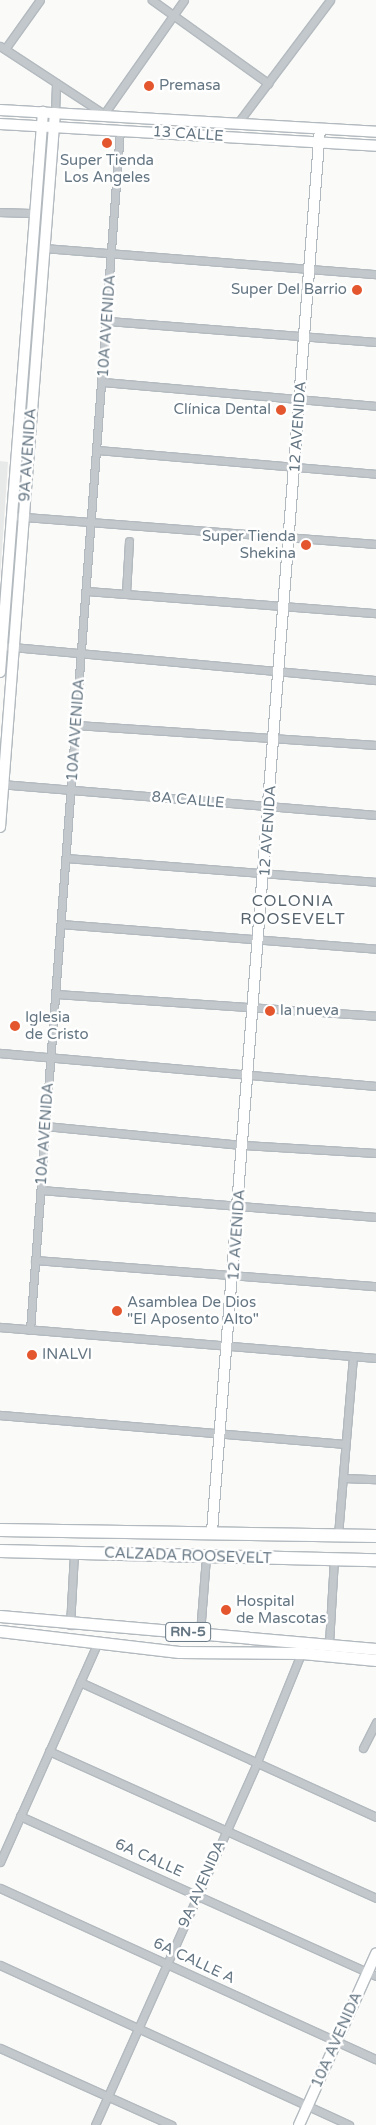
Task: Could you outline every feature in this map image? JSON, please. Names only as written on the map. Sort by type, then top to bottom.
[{"type":"highway","name":"CALZADA ROOSEVELT","points":[[0,1530],[376,1536]]},
{"type":"highway","name":"CALZADA ROOSEVELT","points":[[0,1551],[376,1560]]},
{"type":"main road","name":"13 CALLE","points":[[0,110],[104,114],[376,132]]},
{"type":"main road","name":"9A AVENIDA","points":[[0,827],[5,700],[13,647],[23,517],[20,474],[35,213],[43,112]]},
{"type":"main road","name":"9A AVENIDA","points":[[0,672],[12,516],[20,474],[44,248],[55,113]]},
{"type":"main road","name":"13 CALLE","points":[[0,124],[376,146]]},
{"type":"main road","name":"12 AVENIDA","points":[[212,1532],[222,1431],[320,129]]},
{"type":"main road","name":"RN-5","points":[[0,1616],[70,1624],[301,1640],[376,1649]]},
{"type":"main road","name":"RN-5","points":[[0,1631],[97,1644],[178,1652],[302,1653],[376,1660]]},
{"type":"main road","name":"10A AVENIDA","points":[[299,2125],[337,2041],[372,1974],[376,1954]]},
{"type":"street","points":[[40,0],[3,47],[104,114],[184,0]]},
{"type":"street","points":[[152,0],[268,83]]},
{"type":"street","points":[[237,124],[330,0]]},
{"type":"street","name":"9A AVENIDA","points":[[55,113],[56,83]]},
{"type":"street","name":"10A AVENIDA","points":[[30,1330],[108,321],[120,130]]},
{"type":"street","points":[[0,212],[35,213]]},
{"type":"street","points":[[44,248],[376,274]]},
{"type":"street","points":[[108,321],[376,342]]},
{"type":"street","points":[[103,382],[376,406]]},
{"type":"street","points":[[98,450],[376,474]]},
{"type":"street","points":[[12,516],[376,544]]},
{"type":"street","points":[[126,593],[129,541]]},
{"type":"street","points":[[87,590],[376,613]]},
{"type":"street","points":[[2,646],[376,680]]},
{"type":"street","points":[[76,725],[376,744]]},
{"type":"street","name":"8A CALLE","points":[[2,784],[376,815]]},
{"type":"street","points":[[66,858],[376,882]]},
{"type":"street","points":[[61,924],[376,949]]},
{"type":"street","points":[[56,994],[376,1016]]},
{"type":"street","points":[[0,1053],[376,1086]]},
{"type":"street","points":[[46,1126],[244,1145],[376,1153]]},
{"type":"street","points":[[41,1190],[376,1217]]},
{"type":"street","points":[[35,1260],[376,1286]]},
{"type":"street","points":[[0,1327],[376,1358]]},
{"type":"street","points":[[338,1535],[353,1356]]},
{"type":"street","points":[[0,1415],[222,1431],[346,1444]]},
{"type":"street","points":[[343,1478],[376,1479]]},
{"type":"street","points":[[70,1624],[74,1553]]},
{"type":"street","points":[[200,1633],[206,1557]]},
{"type":"street","points":[[329,1643],[334,1559]]},
{"type":"street","name":"9A AVENIDA","points":[[95,2125],[257,1762],[302,1653],[301,1640]]},
{"type":"street","points":[[0,1862],[97,1644]]},
{"type":"street","points":[[80,1682],[376,1817]]},
{"type":"street","points":[[363,1748],[376,1722]]},
{"type":"street","points":[[49,1751],[376,1898]]},
{"type":"street","name":"6A CALLE","points":[[20,1816],[372,1974]]},
{"type":"street","name":"6A CALLE A","points":[[0,1888],[376,2059]]},
{"type":"street","points":[[0,1966],[349,2125]]},
{"type":"street","points":[[0,2048],[170,2125]]},
{"type":"shaded area","points":[[0,461],[8,462],[0,579]]},
{"type":"place","name":"Premasa","points":[[149,86]]},
{"type":"place","name":"Super Tienda Los Angeles","points":[[107,143]]},
{"type":"place","name":"Super Del Barrio","points":[[357,290]]},
{"type":"place","name":"Clínica Dental","points":[[281,410]]},
{"type":"place","name":"Super Tienda Shekina","points":[[306,545]]},
{"type":"place","name":"la nueva","points":[[270,1011]]},
{"type":"place","name":"Iglesia de Cristo","points":[[15,1026]]},
{"type":"place","name":"Asamblea De Dios \"El Aposento Alto\"","points":[[117,1311]]},
{"type":"place","name":"INALVI","points":[[32,1355]]},
{"type":"place","name":"Hospital de Mascotas","points":[[226,1610]]},
{"type":"district","name":"COLONIA ROOSEVELT","points":[[293,910]]}]
